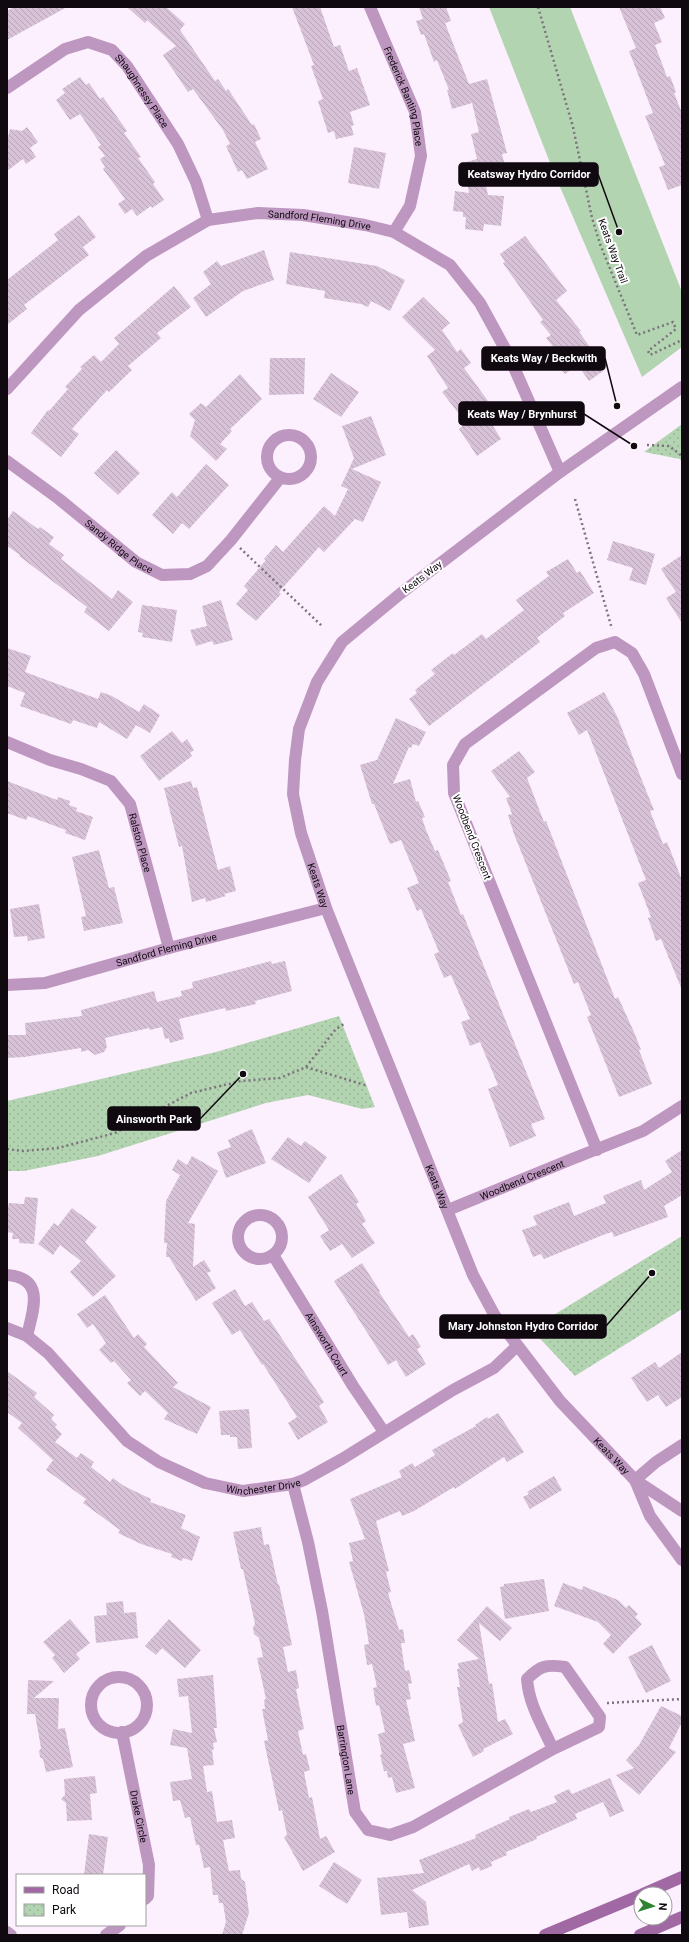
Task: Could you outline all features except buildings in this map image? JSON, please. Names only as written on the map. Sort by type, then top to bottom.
[{"type":"main road","points":[[661,1886],[682,1877]]},
{"type":"main road","points":[[545,1935],[633,1898]]},
{"type":"main road","points":[[640,1935],[682,1917]]},
{"type":"street","name":"Frederick Banting Place","points":[[370,7],[415,112],[420,156],[410,206],[394,232]]},
{"type":"street","name":"Shaughnessy Place","points":[[7,88],[65,49],[88,42],[112,50],[127,66],[178,144],[196,182],[208,220]]},
{"type":"street","name":"Sandford Fleming Drive","points":[[7,389],[79,310],[146,256],[208,220],[258,213],[303,215],[365,225],[394,232],[450,265],[480,303],[509,356],[560,472]]},
{"type":"street","name":"Keats Way","points":[[682,387],[560,472],[400,594],[342,642],[317,682],[299,729],[293,794],[301,833],[326,908],[473,1275],[495,1316],[560,1401],[635,1480],[682,1511]]},
{"type":"street","name":"Sandy Ridge Place","points":[[7,461],[59,500],[136,562],[162,575],[190,574],[207,566],[231,540],[280,478]]},
{"type":"street","points":[[615,642],[632,653],[644,674],[682,774]]},
{"type":"street","name":"Woodbend Crescent","points":[[597,1150],[454,794],[453,765],[465,744],[596,648],[615,642]]},
{"type":"street","name":"Ralston Place","points":[[7,742],[50,760],[81,769],[111,781],[130,804],[169,948]]},
{"type":"street","name":"Sandford Fleming Drive","points":[[7,985],[45,983],[169,948],[326,908]]},
{"type":"street","name":"Woodbend Crescent","points":[[448,1210],[643,1132],[682,1106]]},
{"type":"street","name":"Ainsworth Court","points":[[273,1254],[353,1386],[384,1432]]},
{"type":"street","points":[[7,1275],[22,1278],[32,1287],[36,1303],[27,1336]]},
{"type":"street","name":"Winchester Drive","points":[[7,1328],[27,1336],[48,1353],[66,1371],[127,1441],[159,1462],[205,1483],[244,1491],[293,1484],[304,1480],[342,1459],[453,1390],[494,1368],[517,1346]]},
{"type":"street","points":[[635,1480],[656,1462],[682,1446]]},
{"type":"street","name":"Keats Way","points":[[635,1480],[650,1516],[682,1560]]},
{"type":"street","name":"Barrington Lane","points":[[293,1484],[308,1542],[322,1612],[355,1812],[368,1830],[390,1835],[412,1827],[553,1749],[599,1727],[600,1718],[565,1667],[553,1665],[538,1668],[527,1678],[528,1694],[536,1717],[553,1749]]},
{"type":"street","points":[[114,1677],[126,1677],[134,1681],[143,1690],[146,1699],[147,1709],[143,1718],[132,1730],[122,1732],[115,1732],[102,1727],[94,1717],[91,1707],[94,1692],[100,1684],[114,1677]]},
{"type":"street","name":"Drake Circle","points":[[122,1732],[149,1865],[148,1896],[146,1898]]},
{"type":"street","points":[[106,1935],[119,1926]]},
{"type":"street","points":[[7,1932],[11,1935]]},
{"type":"path","name":"Keats Way Trail","points":[[538,7],[573,127],[592,218],[637,335],[673,322],[676,329],[648,351],[650,355],[682,340]]},
{"type":"path","points":[[647,445],[669,446],[682,456]]},
{"type":"path","points":[[575,499],[615,642]]},
{"type":"path","points":[[231,540],[322,626]]},
{"type":"path","points":[[7,1149],[45,1151],[115,1133],[191,1093],[241,1081],[280,1078],[306,1067],[336,1029],[344,1024]]},
{"type":"path","points":[[306,1067],[368,1086]]},
{"type":"path","points":[[591,1703],[682,1699]]},
{"type":"green space","points":[[489,7],[570,7],[682,292],[682,347],[642,377],[554,173]]},
{"type":"green space","points":[[682,424],[682,463],[680,459],[644,452]]},
{"type":"green space","points":[[339,1016],[375,1107],[362,1109],[308,1095],[266,1103],[98,1156],[24,1171],[7,1171],[7,1101],[216,1052]]},
{"type":"green space","points":[[682,1236],[682,1309],[575,1376],[531,1329]]},
{"type":"place","name":"Keatsway Hydro Corridor","points":[[619,232]]},
{"type":"place","name":"Keats Way / Beckwith","points":[[617,406]]},
{"type":"place","name":"Keats Way / Brynhurst","points":[[634,446]]},
{"type":"place","name":"Ainsworth Park","points":[[243,1074]]},
{"type":"place","name":"Mary Johnston Hydro Corridor","points":[[652,1273]]}]
